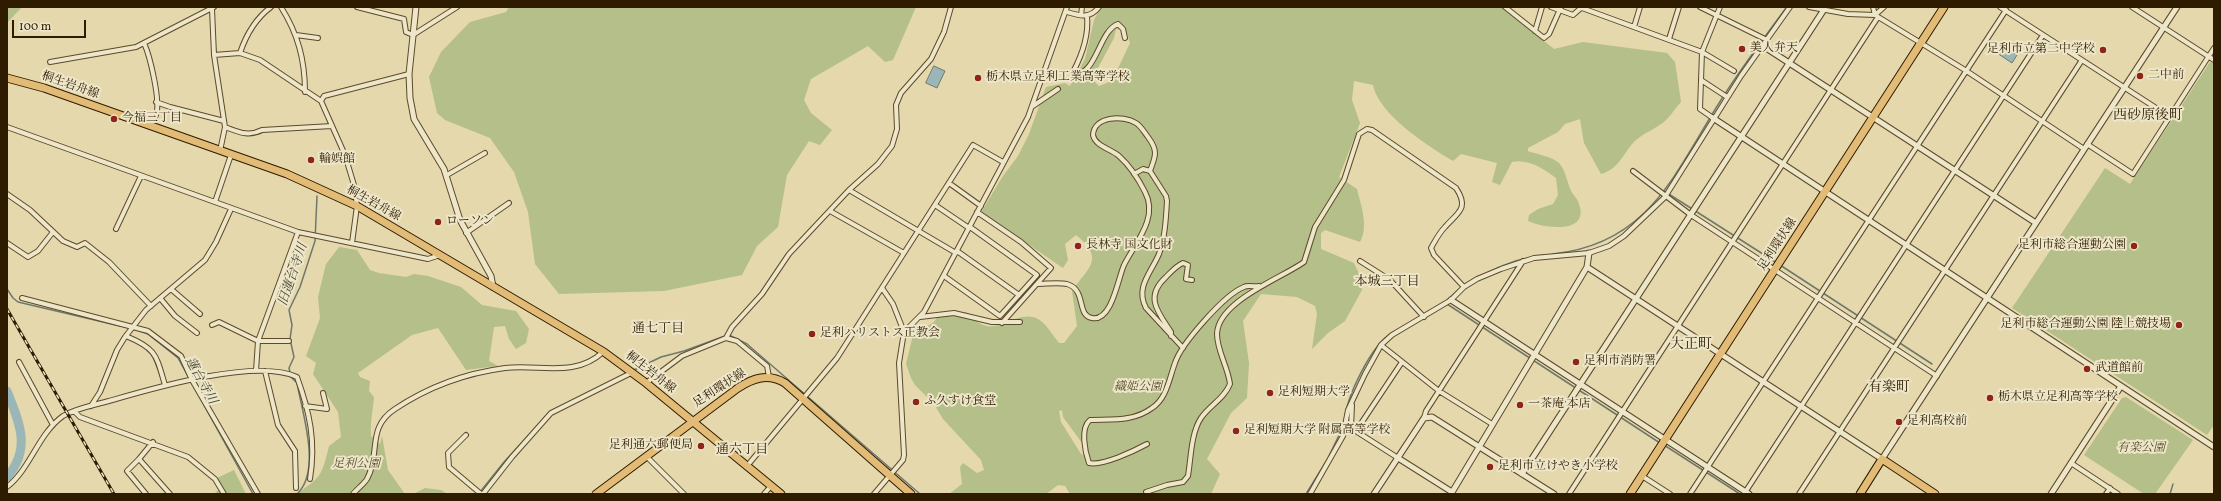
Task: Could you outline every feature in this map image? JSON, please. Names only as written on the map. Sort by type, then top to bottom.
[{"type":"main road","name":"足利環状線","points":[[1630,494],[1944,7]]},
{"type":"main road","name":"桐生岩舟線","points":[[7,78],[44,88],[220,150],[304,181],[357,206],[604,352],[646,382],[781,494]]},
{"type":"main road","name":"足利環状線","points":[[596,494],[692,420],[746,383],[755,378],[769,377]]},
{"type":"main road","points":[[769,377],[785,383],[911,494]]},
{"type":"main road","points":[[1860,494],[1882,459],[1925,491],[1935,494]]},
{"type":"street","points":[[240,53],[245,38],[253,25],[271,7]]},
{"type":"street","points":[[281,7],[296,35],[305,69],[305,92]]},
{"type":"street","points":[[357,7],[404,19],[406,32],[413,36]]},
{"type":"street","points":[[416,7],[410,74],[410,98],[414,119],[446,175],[466,233],[491,276],[493,287]]},
{"type":"street","points":[[413,36],[457,7]]},
{"type":"street","points":[[726,338],[732,327],[762,294],[790,254],[849,190],[878,164],[892,146],[897,129],[896,105],[901,93],[931,59],[944,32],[950,7]]},
{"type":"street","points":[[904,332],[919,317],[944,276],[1032,106],[1067,12],[1067,7]]},
{"type":"street","points":[[1081,16],[1082,7]]},
{"type":"street","points":[[1067,12],[1087,16],[1092,14],[1099,7]]},
{"type":"street","points":[[1505,7],[1544,38],[1549,34],[1560,9]]},
{"type":"street","points":[[1535,31],[1542,7]]},
{"type":"street","points":[[1551,7],[1573,15],[1582,8],[1702,52],[1734,71]]},
{"type":"street","points":[[1634,27],[1640,7]]},
{"type":"street","points":[[1669,39],[1679,7]]},
{"type":"street","points":[[1700,7],[1768,38]]},
{"type":"street","points":[[1720,7],[1702,52],[1700,109],[2214,447]]},
{"type":"street","points":[[1310,494],[1343,436],[1352,402],[1364,374],[1381,345],[1392,335],[1451,300],[1464,287],[1477,279],[1523,260],[1589,253],[1609,246],[1624,236],[1665,197],[1713,118],[1790,7]]},
{"type":"street","points":[[1809,7],[1838,13],[1877,16],[1966,70],[2002,97],[2084,150]]},
{"type":"street","points":[[1838,7],[1838,13]]},
{"type":"street","points":[[1873,7],[1877,16]]},
{"type":"street","points":[[1569,494],[1784,164],[1884,7]]},
{"type":"street","points":[[2000,7],[2124,88],[2170,116]]},
{"type":"street","points":[[2132,7],[2214,60]]},
{"type":"street","points":[[1587,268],[1764,381],[1882,459],[2176,7]]},
{"type":"street","points":[[50,62],[136,47],[213,8],[214,55],[225,127],[220,150]]},
{"type":"street","points":[[1690,494],[1916,144],[2006,10]]},
{"type":"street","points":[[1522,474],[1823,11]]},
{"type":"street","points":[[1087,16],[1085,42],[1074,72],[1075,75],[1078,75],[1091,64],[1108,31],[1114,26],[1118,24],[1123,29],[1125,38]]},
{"type":"street","points":[[296,35],[318,38]]},
{"type":"street","points":[[1451,300],[1746,493],[2043,35]]},
{"type":"street","points":[[144,43],[151,59],[157,114],[150,126]]},
{"type":"street","points":[[1763,46],[1832,89],[1916,144],[1954,171],[2036,223]]},
{"type":"street","points":[[2087,144],[2133,174],[2214,48]]},
{"type":"street","points":[[214,55],[240,53],[260,60],[305,92],[321,101],[345,155],[354,186],[357,206],[352,242]]},
{"type":"street","points":[[1799,494],[2082,60]]},
{"type":"street","points":[[321,101],[324,96],[410,74]]},
{"type":"street","points":[[1701,80],[1727,97]]},
{"type":"street","points":[[1032,106],[1050,96],[1058,89]]},
{"type":"street","points":[[156,102],[224,121]]},
{"type":"street","points":[[1036,284],[1065,284],[1072,286],[1079,292],[1081,308],[1085,315],[1092,318],[1100,316],[1106,312],[1111,305],[1124,263],[1142,235],[1149,212],[1149,202],[1146,193],[1134,174],[1120,157],[1097,142],[1094,138],[1096,128],[1103,121],[1122,118],[1138,124],[1155,150],[1155,157],[1150,170]]},
{"type":"street","points":[[225,127],[246,134],[253,134],[262,130],[332,126]]},
{"type":"street","points":[[7,127],[298,232],[428,259],[440,255]]},
{"type":"street","points":[[1146,492],[1166,485],[1183,482],[1188,476],[1199,422],[1206,412],[1221,399],[1230,384],[1217,335],[1220,323],[1239,302],[1259,286],[1304,262],[1315,226],[1344,180],[1359,134],[1367,128],[1456,188],[1461,195],[1462,204],[1460,211],[1445,227],[1431,248],[1434,255],[1464,287]]},
{"type":"street","points":[[747,466],[837,358],[973,145],[1003,162]]},
{"type":"street","points":[[446,175],[485,153]]},
{"type":"street","points":[[215,202],[231,155]]},
{"type":"street","points":[[1134,174],[1140,169],[1150,170]]},
{"type":"street","points":[[1150,170],[1166,196],[1166,214],[1159,254],[1145,279],[1141,296],[1146,308],[1183,348]]},
{"type":"street","points":[[1633,171],[1665,197],[1691,215],[1937,376]]},
{"type":"street","points":[[116,229],[141,176]]},
{"type":"street","points":[[949,183],[981,206]]},
{"type":"street","points":[[849,190],[918,231],[957,252],[1018,295]]},
{"type":"street","points":[[7,194],[30,210],[63,241],[77,247],[84,242],[93,249],[109,262],[150,306]]},
{"type":"street","points":[[466,233],[509,203]]},
{"type":"street","points":[[935,205],[970,227],[1037,275],[1000,316],[944,276]]},
{"type":"street","points":[[90,406],[100,392],[117,350],[126,336],[150,306],[205,260],[216,242],[231,209]]},
{"type":"street","points":[[830,211],[904,253]]},
{"type":"street","points":[[977,212],[1020,242],[1051,268],[1002,323]]},
{"type":"street","points":[[7,243],[28,257],[38,251],[53,232]]},
{"type":"street","points":[[256,371],[258,341],[298,232]]},
{"type":"street","points":[[1352,402],[1351,428],[1452,493],[1534,354],[1587,268],[1589,253]]},
{"type":"street","points":[[1374,494],[1424,418],[1426,411],[1523,260]]},
{"type":"street","points":[[1360,261],[1390,280],[1424,317]]},
{"type":"street","points":[[1171,336],[1172,332],[1155,305],[1156,289],[1161,281],[1183,263],[1188,265],[1186,279],[1192,280]]},
{"type":"street","points":[[1147,444],[1115,458],[1094,464],[1089,463],[1085,454],[1085,426],[1090,420],[1119,420],[1140,414],[1156,405],[1169,384],[1175,362],[1183,348],[1214,310],[1244,286],[1259,286]]},
{"type":"street","points":[[874,494],[902,460],[904,455],[898,363],[904,332],[893,304],[882,288]]},
{"type":"street","points":[[171,289],[200,314]]},
{"type":"street","points":[[22,298],[134,326],[148,331],[181,356],[192,380],[258,494]]},
{"type":"street","points":[[160,298],[175,316],[197,333]]},
{"type":"street","points":[[919,317],[954,313],[983,321],[1002,323],[1020,322]]},
{"type":"street","points":[[212,325],[219,322],[258,341],[289,341]]},
{"type":"street","points":[[126,336],[143,343],[154,352],[165,385]]},
{"type":"street","points":[[646,382],[682,356],[726,338],[737,341],[767,366],[769,377]]},
{"type":"street","points":[[1381,345],[1439,391],[1492,424]]},
{"type":"street","points":[[353,494],[367,480],[371,469],[377,428],[381,420],[394,409],[416,396],[461,377],[505,368],[530,367],[561,370],[581,366],[604,352]]},
{"type":"street","points":[[19,362],[53,425]]},
{"type":"street","points":[[1356,431],[1402,362]]},
{"type":"street","points":[[7,487],[23,471],[53,425],[74,411],[165,385],[256,371],[284,372],[297,378],[313,432],[313,457],[310,479]]},
{"type":"street","points":[[265,372],[278,426],[294,451],[296,488]]},
{"type":"street","points":[[466,435],[448,453],[449,467],[482,494],[551,413],[633,372]]},
{"type":"street","points":[[2051,494],[2121,386]]},
{"type":"street","points":[[305,406],[327,409],[323,393]]},
{"type":"street","points":[[74,411],[80,418],[153,442],[188,457],[215,479],[224,494]]},
{"type":"street","points":[[1424,418],[1432,417],[1554,494]]},
{"type":"street","points":[[146,494],[127,471],[153,442]]},
{"type":"street","points":[[646,455],[683,494]]},
{"type":"street","points":[[139,459],[170,494]]},
{"type":"street","points":[[2071,463],[2118,494]]},
{"type":"street","points":[[1642,476],[1670,494]]},
{"type":"street","points":[[764,494],[771,486]]},
{"type":"street","points":[[2106,494],[2110,488]]},
{"type":"green space","points":[[7,7],[22,7],[7,23]]},
{"type":"green space","points":[[509,7],[916,7],[893,60],[885,62],[868,46],[811,79],[804,100],[811,113],[832,130],[820,145],[809,141],[787,175],[778,227],[757,246],[742,275],[664,291],[559,294],[535,264],[528,212],[514,172],[490,138],[445,120],[437,113],[429,77],[441,52],[470,22],[506,12]]},
{"type":"green space","name":"織姫公園","points":[[1101,7],[1505,7],[1515,18],[1554,49],[1583,42],[1667,53],[1675,62],[1681,102],[1669,117],[1636,140],[1613,168],[1601,174],[1584,143],[1580,119],[1565,124],[1558,132],[1528,148],[1528,151],[1549,157],[1559,163],[1565,173],[1571,191],[1578,202],[1581,214],[1578,221],[1572,225],[1554,227],[1535,224],[1528,221],[1529,215],[1538,209],[1553,204],[1558,195],[1556,178],[1552,175],[1536,165],[1518,161],[1512,162],[1500,185],[1492,182],[1497,163],[1461,154],[1453,161],[1418,138],[1394,118],[1377,96],[1373,85],[1354,81],[1352,100],[1360,123],[1339,177],[1357,189],[1364,223],[1363,236],[1360,242],[1325,230],[1321,233],[1321,249],[1354,263],[1360,276],[1362,290],[1345,321],[1328,333],[1312,349],[1317,314],[1315,306],[1297,297],[1261,294],[1243,321],[1249,363],[1247,398],[1231,413],[1207,459],[1220,474],[1211,494],[1070,494],[1065,486],[1058,485],[1046,494],[949,494],[962,484],[960,467],[963,463],[977,473],[984,470],[981,460],[943,419],[934,404],[915,385],[911,378],[906,364],[913,335],[934,322],[939,314],[966,312],[979,323],[988,326],[994,326],[1023,317],[1038,319],[1047,327],[1059,343],[1064,343],[1077,326],[1072,291],[1088,270],[1091,263],[1092,257],[1085,243],[1076,235],[1065,244],[1068,260],[1063,268],[981,212],[1003,176],[1018,156],[1029,134],[1046,87],[1065,83],[1070,86],[1085,59],[1094,20]],"holes":[[[1116,29],[1126,31],[1130,43],[1112,81],[1099,86],[1092,79],[1114,38]],[[1062,410],[1063,417],[1082,443],[1084,455],[1081,454],[1061,422],[1059,411]]]},
{"type":"green space","name":"足利市総合運動公園","points":[[2210,62],[2214,63],[2214,425],[2207,435],[2012,308],[2105,168],[2130,184]]},
{"type":"green space","name":"足利公園","points":[[339,247],[357,250],[370,270],[379,273],[406,277],[414,274],[428,276],[461,287],[482,305],[516,311],[529,329],[526,343],[516,349],[509,339],[505,326],[494,327],[489,361],[498,366],[466,370],[438,328],[412,335],[358,373],[360,377],[370,381],[369,391],[374,397],[371,436],[380,444],[382,436],[388,470],[405,494],[296,494],[316,479],[322,470],[329,446],[341,437],[338,412],[313,374],[316,363],[306,356],[320,318],[318,297],[326,264]]},
{"type":"green space","name":"有楽公園","points":[[2126,397],[2193,440],[2155,494],[2144,494],[2084,455],[2122,398]]},
{"type":"green space","points":[[234,470],[246,494],[214,494],[220,488],[215,479]]},
{"type":"green space","points":[[425,488],[441,490],[447,494],[413,494]]},
{"type":"water","points":[[2002,45],[2017,55],[2012,63],[1997,53]]},
{"type":"water","points":[[934,66],[945,71],[937,88],[926,83]]},
{"type":"waterway","points":[[1553,254],[1586,247],[1614,236],[1637,220],[1656,200],[1673,178],[1736,76],[1786,8]]},
{"type":"waterway","points":[[1664,191],[1777,263]]},
{"type":"waterway","name":"旧蓮台寺川","points":[[297,494],[304,484],[308,471],[309,456],[306,425],[297,383],[291,377],[289,368],[294,357],[290,339],[292,325],[289,310],[300,287],[315,241],[317,196]]},
{"type":"waterway","points":[[1487,273],[1514,261],[1544,255]]},
{"type":"waterway","points":[[1780,265],[1932,364]]},
{"type":"waterway","name":"蓮台寺川","points":[[7,289],[13,298],[18,302],[120,326]]},
{"type":"waterway","points":[[1446,301],[1459,289]]},
{"type":"waterway","points":[[1447,304],[1660,443]]},
{"type":"waterway","name":"蓮台寺川","points":[[134,329],[148,334],[178,358],[253,494]]},
{"type":"waterway","points":[[1344,423],[1349,400],[1361,373],[1376,349],[1384,339],[1393,332]]},
{"type":"waterway","points":[[729,335],[747,344],[920,494]]},
{"type":"waterway","points":[[634,370],[661,357],[684,351],[725,336]]},
{"type":"waterway","points":[[7,391],[16,413],[21,435],[19,456],[15,466],[7,477]]},
{"type":"waterway","points":[[480,492],[504,462],[550,412]]},
{"type":"waterway","points":[[1306,494],[1327,460],[1342,429]]},
{"type":"waterway","points":[[1664,445],[1740,494]]},
{"type":"waterway","points":[[2170,494],[2173,484]]},
{"type":"railway","points":[[7,309],[114,494]]},
{"type":"place","name":"美人弁天","points":[[1742,49]]},
{"type":"place","name":"足利市立第二中学校","points":[[2103,50]]},
{"type":"place","name":"二中前","points":[[2140,76]]},
{"type":"place","name":"栃木県立足利工業高等学校","points":[[978,78]]},
{"type":"place","name":"今福三丁目","points":[[114,119]]},
{"type":"place","name":"輪娯館","points":[[311,160]]},
{"type":"place","name":"ローソン","points":[[438,222]]},
{"type":"place","name":"長林寺 国文化財","points":[[1078,246]]},
{"type":"place","name":"足利市総合運動公園","points":[[2134,246]]},
{"type":"place","name":"足利市総合運動公園 陸上競技場","points":[[2179,325]]},
{"type":"place","name":"足利ハリストス正教会","points":[[812,334]]},
{"type":"place","name":"足利市消防署","points":[[1576,362]]},
{"type":"place","name":"武道館前","points":[[2087,369]]},
{"type":"place","name":"足利短期大学","points":[[1270,393]]},
{"type":"place","name":"栃木県立足利高等学校","points":[[1990,398]]},
{"type":"place","name":"ふ久すけ食堂","points":[[916,402]]},
{"type":"place","name":"一茶庵 本店","points":[[1520,405]]},
{"type":"place","name":"足利高校前","points":[[1899,422]]},
{"type":"place","name":"足利短期大学 附属高等学校","points":[[1236,431]]},
{"type":"place","name":"足利通六郵便局","points":[[701,446]]},
{"type":"place","name":"足利市立けやき小学校","points":[[1490,467]]},
{"type":"district","name":"西砂原後町","points":[[2148,116]]},
{"type":"district","name":"本城三丁目","points":[[1387,283]]},
{"type":"district","name":"通七丁目","points":[[658,330]]},
{"type":"district","name":"大正町","points":[[1691,345]]},
{"type":"district","name":"有楽町","points":[[1889,388]]},
{"type":"district","name":"通六丁目","points":[[742,451]]}]
